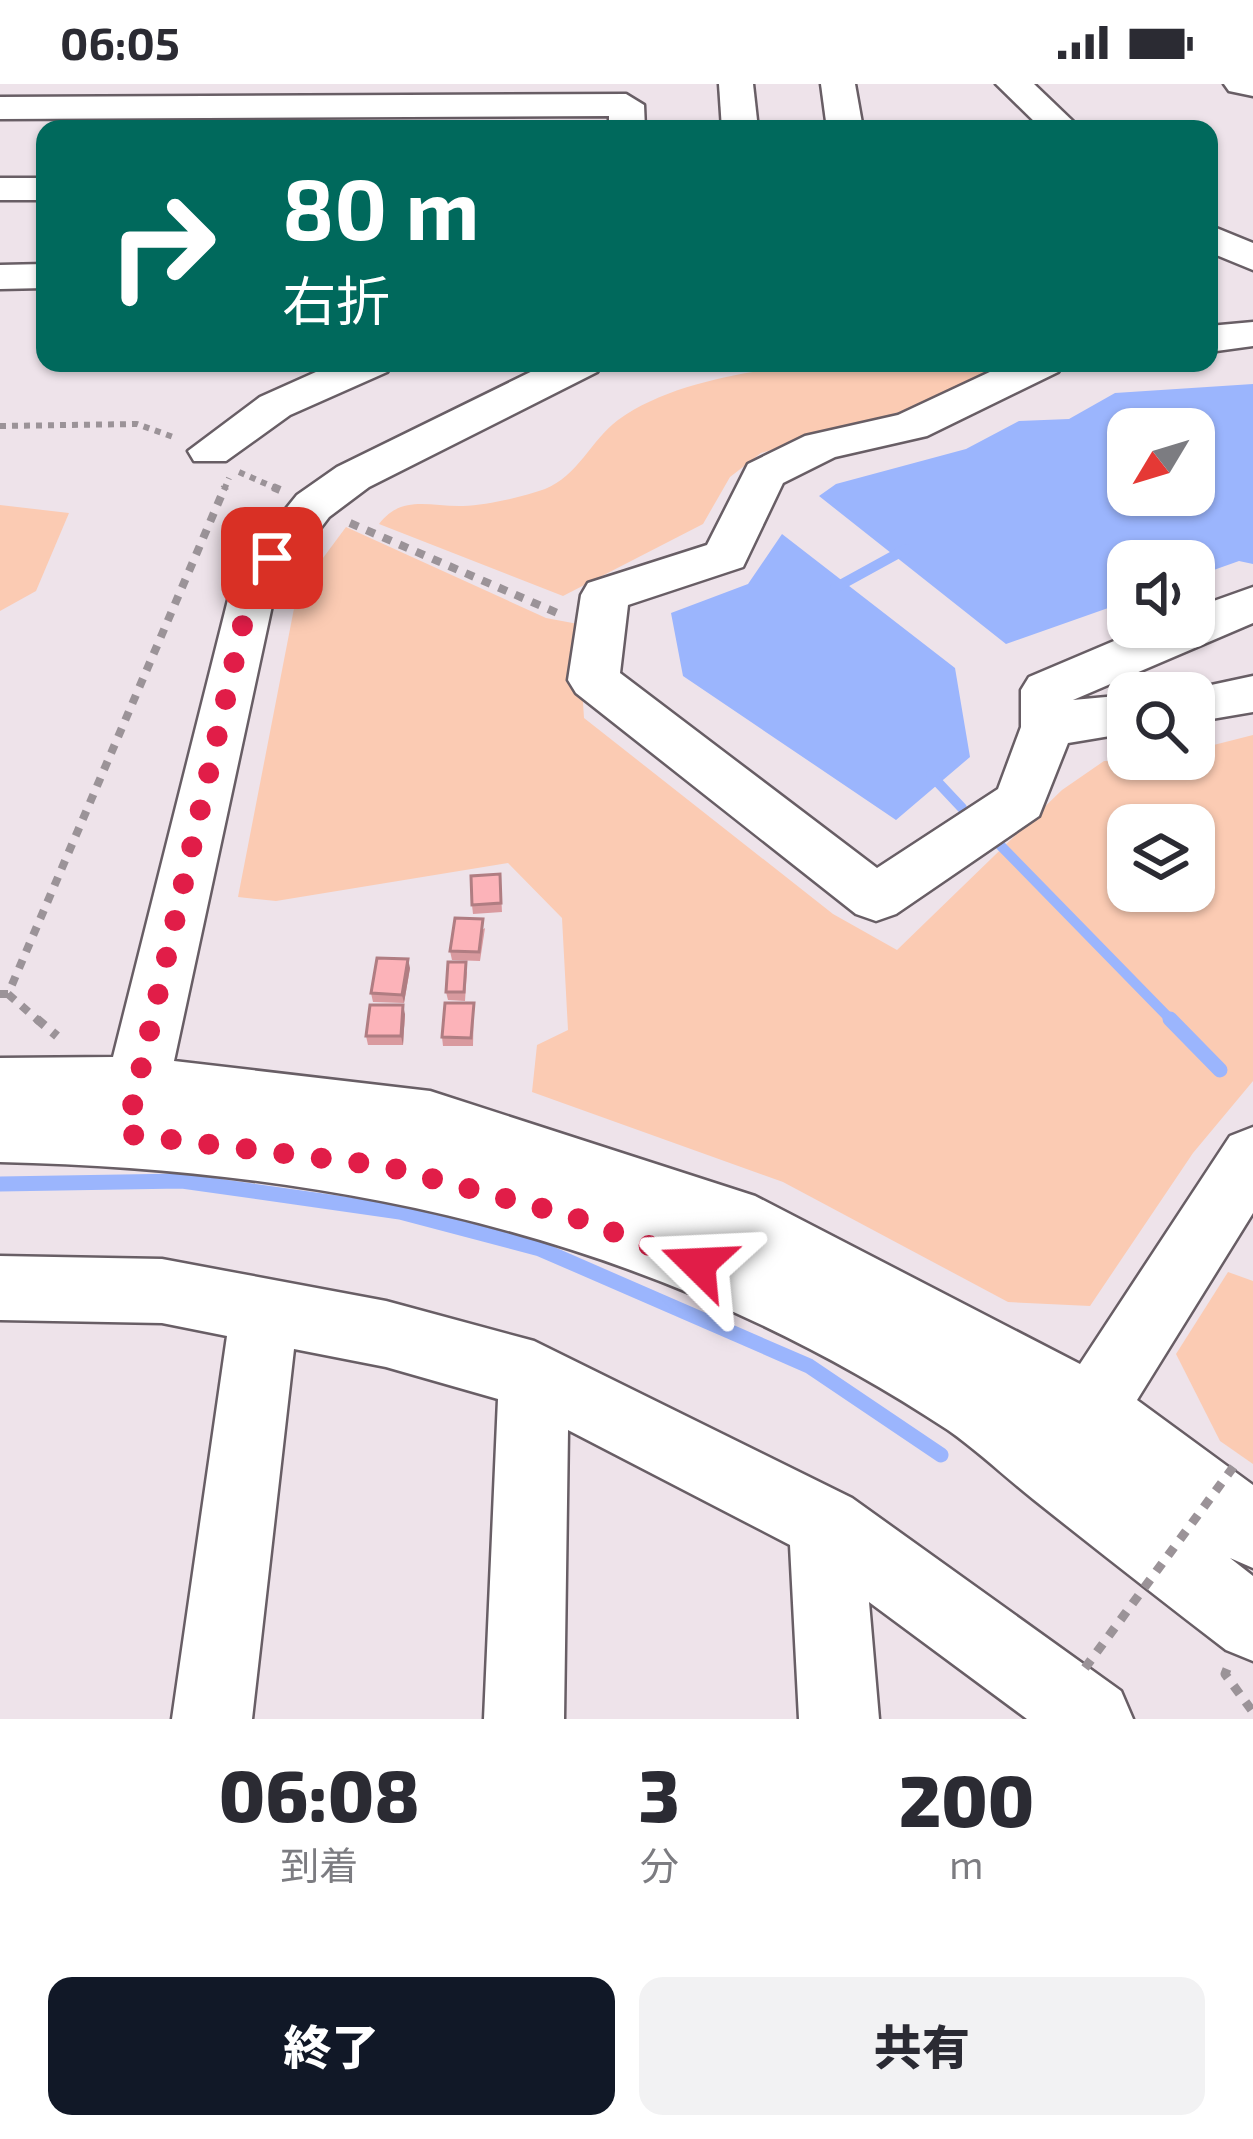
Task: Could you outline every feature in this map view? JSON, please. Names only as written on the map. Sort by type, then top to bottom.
[{"type":"street","points":[[736,84],[739,120]]},
{"type":"street","points":[[838,84],[844,120]]},
{"type":"street","points":[[1013,84],[1053,120]]},
{"type":"street","points":[[1241,84],[1253,86]]},
{"type":"street","points":[[0,108],[328,106],[474,117],[626,105],[626,120]]},
{"type":"street","points":[[0,189],[36,188]]},
{"type":"street","points":[[1218,242],[1253,258]]},
{"type":"street","points":[[0,277],[36,276]]},
{"type":"street","points":[[1218,338],[1253,334]]},
{"type":"street","points":[[210,451],[275,406],[352,372]]},
{"type":"street","points":[[132,1109],[252,584],[313,506],[353,477],[564,372]]},
{"type":"street","points":[[1024,372],[911,426],[821,446],[764,474],[726,556],[605,595],[594,680],[876,898],[1020,802],[1047,727],[1047,690],[1144,648]]},
{"type":"street","points":[[1215,619],[1253,604]]},
{"type":"street","points":[[1215,700],[1253,694]]},
{"type":"street","points":[[1047,727],[1107,717]]},
{"type":"street","points":[[0,1084],[385,1166],[571,1216],[782,1296],[975,1407],[1243,1640]]},
{"type":"street","points":[[0,1134],[132,1109],[430,1119],[755,1226],[1089,1407],[1253,1531]]},
{"type":"street","points":[[1054,1471],[1089,1407],[1231,1233],[1253,1156]]},
{"type":"street","points":[[0,1288],[162,1291],[386,1334],[534,1375],[826,1524],[1089,1694]]},
{"type":"street","points":[[212,1719],[264,1312]]},
{"type":"street","points":[[524,1719],[534,1375]]},
{"type":"street","points":[[826,1524],[839,1719]]},
{"type":"path","points":[[0,426],[137,424],[210,451]]},
{"type":"path","points":[[74,1050],[4,994],[232,469],[298,498]]},
{"type":"path","points":[[343,520],[557,614],[599,622]]},
{"type":"path","points":[[1089,1694],[1237,1462]]},
{"type":"path","points":[[1243,1640],[1225,1674],[1253,1712]]},
{"type":"shaded area","points":[[753,372],[990,372],[923,405],[761,453],[730,477],[703,524],[563,596],[379,524],[407,505],[473,505],[545,489],[567,476],[618,420],[662,396]]},
{"type":"shaded area","points":[[0,505],[69,513],[36,591],[0,611]]},
{"type":"shaded area","points":[[346,527],[546,618],[578,624],[584,718],[833,914],[897,950],[1062,790],[1104,761],[1107,780],[1215,780],[1215,745],[1253,735],[1253,1081],[1193,1153],[1090,1306],[1008,1302],[783,1182],[532,1092],[537,1045],[568,1030],[562,918],[508,863],[276,901],[238,897],[297,593]]},
{"type":"shaded area","points":[[1228,1272],[1253,1281],[1253,1464],[1220,1441],[1176,1354]]},
{"type":"water","points":[[1253,384],[1253,564],[1239,561],[1215,570],[1215,540],[1107,540],[1107,608],[1006,644],[819,496],[836,484],[966,449],[1019,421],[1069,419],[1115,393]]},
{"type":"water","points":[[782,534],[955,668],[970,757],[896,820],[683,676],[671,613],[748,584]]},
{"type":"building","points":[[500,874],[501,903],[472,905],[471,876]]},
{"type":"building","points":[[455,918],[483,919],[479,952],[450,951]]},
{"type":"building","points":[[377,958],[408,959],[402,995],[371,993]]},
{"type":"building","points":[[448,962],[466,962],[464,992],[446,992]]},
{"type":"building","points":[[445,1003],[474,1003],[471,1038],[442,1037]]},
{"type":"building","points":[[370,1005],[403,1005],[401,1036],[366,1036]]},
{"type":"waterway","points":[[835,588],[906,549]]},
{"type":"waterway","points":[[931,775],[962,808]]},
{"type":"waterway","points":[[999,844],[1173,1022]]},
{"type":"waterway","points":[[1170,1019],[1220,1070]]},
{"type":"waterway","points":[[0,1184],[182,1181],[400,1212],[540,1249],[809,1366],[941,1455]]},
{"type":"route","points":[[272,558],[252,584],[126,1134],[385,1166],[571,1216],[698,1264]]}]
